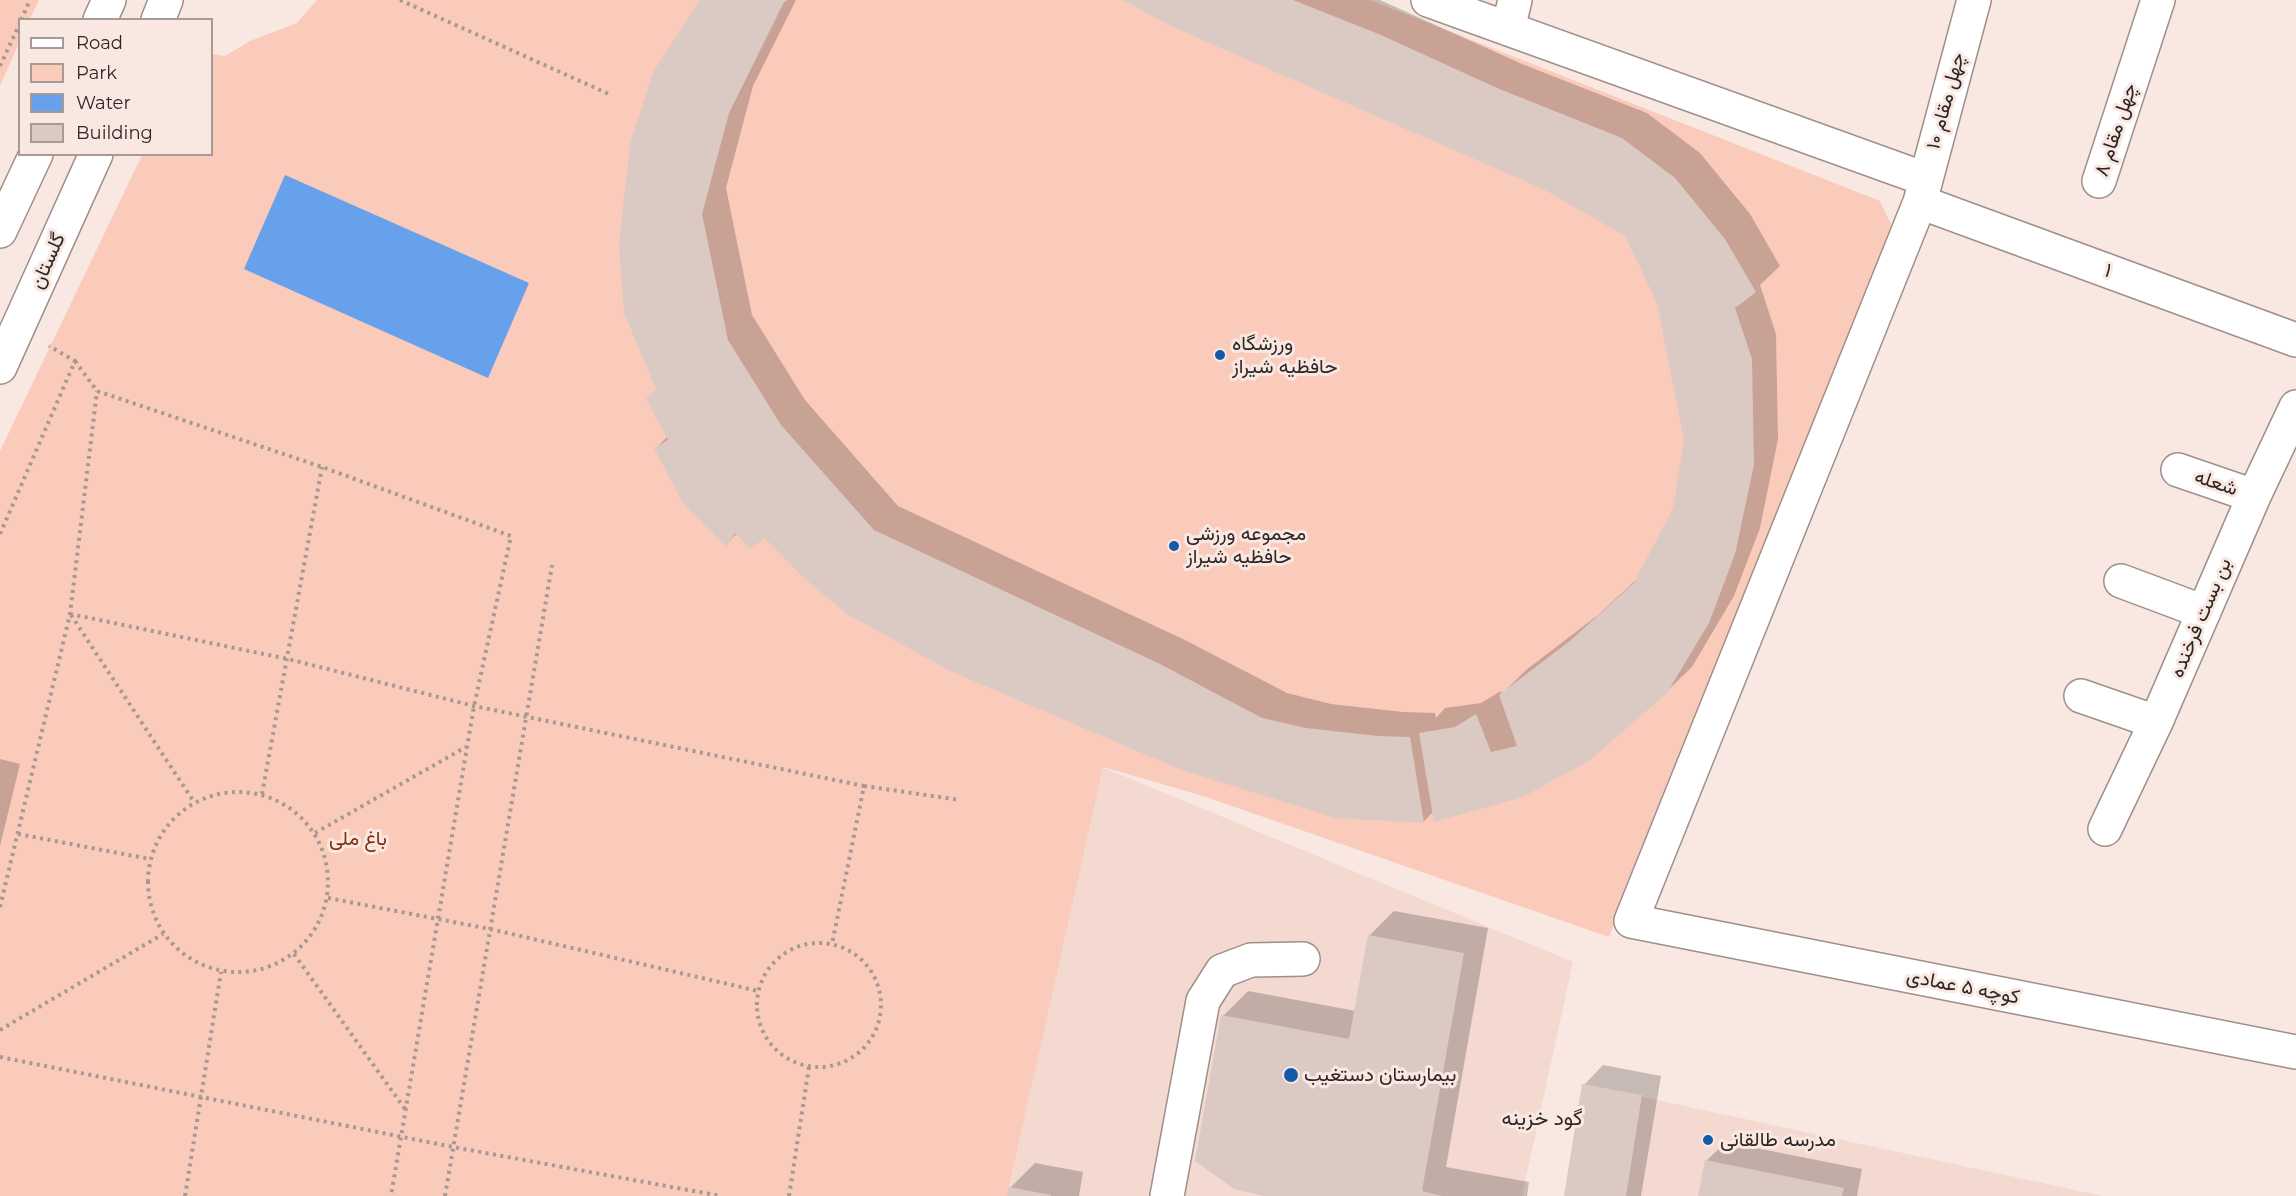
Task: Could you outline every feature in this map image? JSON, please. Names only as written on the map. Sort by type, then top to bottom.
[{"type":"street","points":[[101,18],[109,0]]},
{"type":"street","points":[[159,18],[166,0]]},
{"type":"street","name":"۱","points":[[1428,0],[1511,14],[1923,191],[2296,340]]},
{"type":"street","name":"چهل مقام ۱۰","points":[[1631,921],[1923,191],[1974,0]]},
{"type":"street","name":"چهل مقام ۸","points":[[2099,181],[2158,0]]},
{"type":"street","points":[[0,231],[35,156]]},
{"type":"street","name":"گلستان","points":[[0,367],[95,156]]},
{"type":"street","name":"بن بست فرخنده","points":[[2105,829],[2156,722],[2254,496],[2296,407]]},
{"type":"street","name":"شعله","points":[[2178,470],[2254,496]]},
{"type":"street","points":[[2121,581],[2204,612]]},
{"type":"street","points":[[2081,696],[2156,722]]},
{"type":"street","name":"کوچه ۵ عمادی","points":[[1631,921],[2296,1052]]},
{"type":"street","points":[[1167,1196],[1203,1001],[1222,971],[1251,960],[1303,959]]},
{"type":"path","points":[[21,18],[30,0]]},
{"type":"path","points":[[400,0],[611,95]]},
{"type":"path","points":[[0,66],[18,26]]},
{"type":"path","points":[[18,328],[75,362],[97,391],[322,467],[511,536],[474,706],[391,1196]]},
{"type":"path","points":[[0,534],[75,362]]},
{"type":"path","points":[[0,907],[70,614],[97,391]]},
{"type":"path","points":[[262,794],[322,467]]},
{"type":"path","points":[[445,1196],[552,565]]},
{"type":"path","points":[[70,614],[288,660],[474,706],[864,786],[960,800]]},
{"type":"path","points":[[70,614],[194,802]]},
{"type":"path","points":[[315,833],[467,747]]},
{"type":"path","points":[[832,944],[864,786]]},
{"type":"path","points":[[221,792],[262,794],[287,805],[315,833],[327,866],[328,898],[319,924],[294,954],[259,972],[221,972],[183,955],[163,934],[148,899],[150,859],[163,830],[194,802],[221,792]]},
{"type":"path","points":[[18,834],[150,859]]},
{"type":"path","points":[[328,898],[490,929],[758,991]]},
{"type":"path","points":[[0,1030],[163,934]]},
{"type":"path","points":[[813,943],[832,944],[851,951],[870,969],[882,1002],[876,1034],[857,1055],[836,1066],[809,1067],[790,1060],[774,1048],[758,1015],[758,991],[773,964],[789,950],[813,943]]},
{"type":"path","points":[[294,954],[405,1110]]},
{"type":"path","points":[[185,1196],[221,972]]},
{"type":"path","points":[[0,1057],[453,1147],[722,1196]]},
{"type":"path","points":[[789,1196],[809,1067]]},
{"type":"shaded area","name":"بیمارستان دستغیب","points":[[1102,767],[1573,962],[1522,1196],[1007,1196]]},
{"type":"shaded area","name":"مدرسه طالقانی","points":[[1582,1084],[2103,1196],[1565,1196]]},
{"type":"green space","points":[[0,0],[39,0],[30,18],[18,18],[18,45],[0,86]]},
{"type":"green space","name":"مجموعه ورزشی حافظیه شیراز","points":[[317,0],[1370,0],[1880,201],[1894,231],[1609,937],[1203,796],[1103,767],[1007,1196],[0,1196],[0,451],[142,156],[213,156],[213,54],[225,56],[250,41],[297,23]]},
{"type":"water","points":[[285,175],[529,283],[488,378],[244,269]]},
{"type":"building","points":[[700,0],[788,0],[784,2],[729,113],[702,214],[728,340],[781,425],[874,530],[1160,664],[1262,718],[1306,728],[1410,737],[1424,823],[1335,818],[1179,769],[950,671],[847,614],[804,578],[765,538],[750,549],[735,533],[726,547],[682,502],[654,448],[668,440],[646,399],[656,389],[624,313],[619,245],[630,144],[653,72]]},
{"type":"building","points":[[1123,0],[1293,0],[1381,35],[1497,88],[1622,138],[1675,178],[1725,239],[1756,292],[1735,308],[1752,359],[1754,465],[1735,554],[1709,623],[1667,693],[1590,760],[1523,797],[1434,822],[1419,733],[1455,727],[1476,714],[1491,752],[1517,746],[1499,695],[1571,640],[1634,583],[1673,508],[1684,440],[1657,303],[1625,236],[1545,190],[1173,27]]},
{"type":"building","points":[[1368,935],[1464,953],[1422,1191],[1442,1196],[1264,1196],[1234,1189],[1195,1161],[1221,1015],[1349,1039]]},
{"type":"building","points":[[1582,1084],[1642,1095],[1626,1196],[1564,1196]]},
{"type":"building","points":[[1705,1160],[1844,1188],[1842,1196],[1698,1196]]},
{"type":"building","points":[[1009,1187],[1051,1195],[1051,1196],[1007,1196]]},
{"type":"place","name":"ورزشگاه حافظیه شیراز","points":[[1220,355]]},
{"type":"place","name":"مجموعه ورزشی حافظیه شیراز","points":[[1174,546]]},
{"type":"place","name":"بیمارستان دستغیب","points":[[1291,1075]]},
{"type":"place","name":"مدرسه طالقانی","points":[[1708,1140]]},
{"type":"district","name":"گود خزینه","points":[[1542,1119]]},
{"type":"park label","name":"باغ ملی","points":[[358,839]]}]
